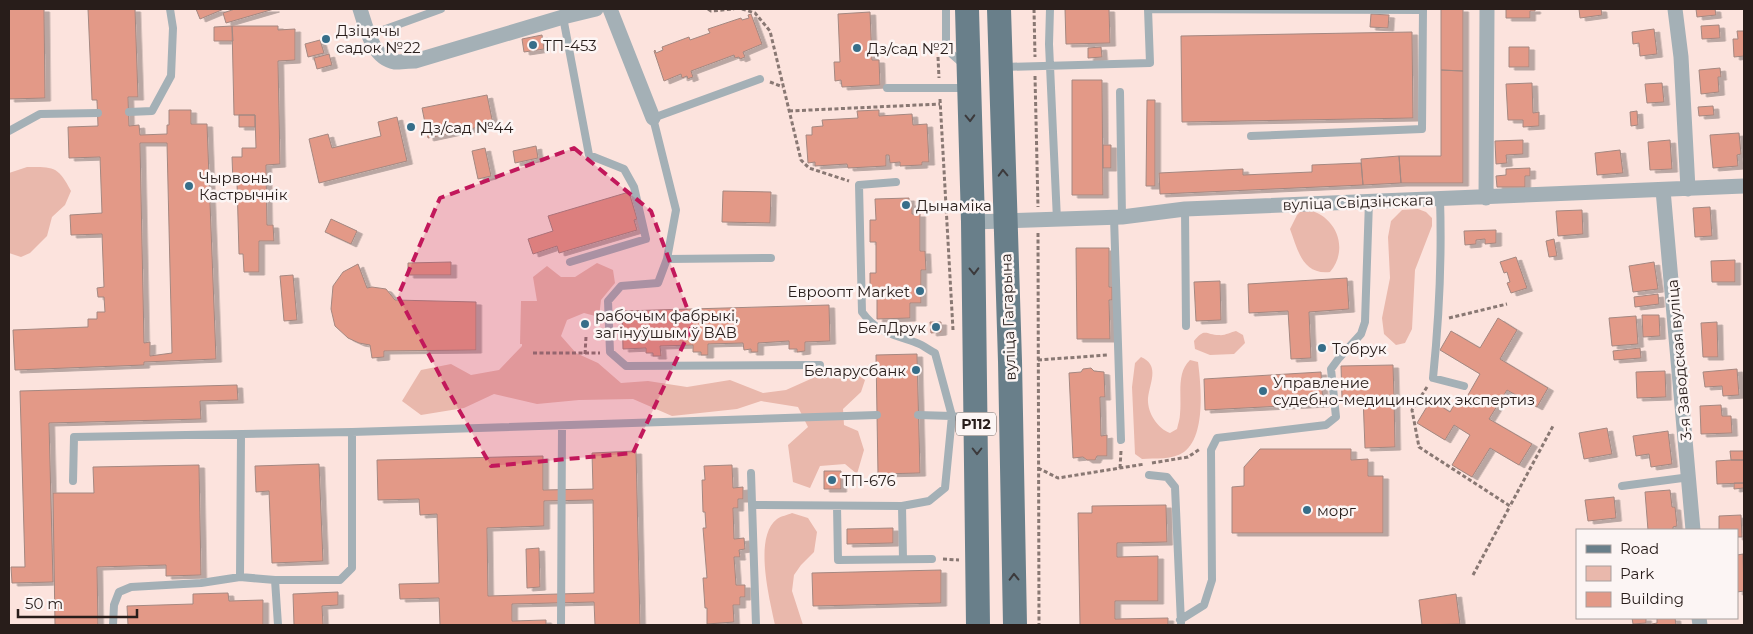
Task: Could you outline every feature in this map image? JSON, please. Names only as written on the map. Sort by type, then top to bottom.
[{"type":"main road","name":"Р112","points":[[967,9],[973,222],[978,616]]},
{"type":"main road","name":"вуліца Гагарына","points":[[998,9],[1010,371],[1015,615]]},
{"type":"main road","points":[[978,616],[1015,615]]},
{"type":"street","points":[[360,9],[369,35],[380,55],[394,62],[415,60],[596,9]]},
{"type":"street","points":[[610,9],[653,118]]},
{"type":"street","points":[[1486,198],[1487,9]]},
{"type":"street","points":[[1675,9],[1681,57],[1688,189]]},
{"type":"street","name":"вуліца Свідзінскага","points":[[973,222],[1118,217],[1184,209],[1744,186]]},
{"type":"street","name":"3-я Заводская вуліца","points":[[1663,190],[1690,477],[1693,529]]},
{"type":"lane","points":[[129,112],[152,111],[171,76],[173,28],[170,9]]},
{"type":"lane","points":[[369,35],[441,9]]},
{"type":"lane","points":[[887,88],[939,88],[969,78],[946,48],[946,9]]},
{"type":"lane","points":[[1050,9],[1050,65],[1057,220]]},
{"type":"lane","points":[[1000,67],[1150,63],[1147,9],[1423,10],[1422,129],[1251,136]]},
{"type":"lane","points":[[563,17],[589,155],[624,169],[634,186],[646,239],[570,262]]},
{"type":"lane","points":[[760,78],[653,118],[676,210],[667,258],[658,283],[620,286],[608,301],[610,352],[626,366],[820,365]]},
{"type":"lane","points":[[1120,92],[1118,217],[1121,440]]},
{"type":"lane","points":[[9,131],[40,114],[98,113]]},
{"type":"lane","points":[[752,505],[902,506],[929,501],[945,488],[952,416],[935,353],[920,344],[884,332],[870,322],[862,312],[859,185],[896,182]]},
{"type":"lane","points":[[1440,199],[1439,321],[1433,378],[1464,386]]},
{"type":"lane","points":[[1181,623],[1204,605],[1212,580],[1211,450],[1217,438],[1326,425],[1336,417],[1331,369],[1361,334],[1365,322],[1369,201]]},
{"type":"lane","points":[[1184,209],[1186,326]]},
{"type":"lane","points":[[667,258],[770,258]]},
{"type":"lane","points":[[918,415],[976,418]]},
{"type":"lane","points":[[73,481],[74,437],[241,435],[877,416]]},
{"type":"lane","points":[[561,625],[562,426]]},
{"type":"lane","points":[[113,625],[114,605],[119,592],[130,587],[201,584],[240,577],[275,580],[340,580],[352,568],[352,432]]},
{"type":"lane","points":[[240,577],[241,435]]},
{"type":"lane","points":[[751,473],[756,625]]},
{"type":"lane","points":[[1149,475],[1167,477],[1175,487],[1181,623]]},
{"type":"lane","points":[[1622,486],[1690,477]]},
{"type":"lane","points":[[837,506],[838,560],[932,559]]},
{"type":"lane","points":[[902,506],[903,559]]},
{"type":"lane","points":[[275,580],[278,625]]},
{"type":"path","points":[[708,9],[734,9]]},
{"type":"path","points":[[742,9],[755,13],[770,31],[802,160],[809,168],[859,185]]},
{"type":"path","points":[[1034,9],[1038,221],[1039,625]]},
{"type":"path","points":[[938,48],[953,331]]},
{"type":"path","points":[[789,110],[940,104]]},
{"type":"path","points":[[1439,321],[1507,304]]},
{"type":"path","points":[[585,354],[586,337]]},
{"type":"path","points":[[533,353],[585,354],[610,352]]},
{"type":"path","points":[[1038,360],[1119,354]]},
{"type":"path","points":[[1433,378],[1412,410],[1419,447],[1510,506]]},
{"type":"path","points":[[1473,575],[1553,426]]},
{"type":"path","points":[[1038,468],[1058,478],[1188,457],[1217,438]]},
{"type":"path","points":[[1120,468],[1121,440]]},
{"type":"path","points":[[960,552],[960,569]]},
{"type":"path","points":[[932,559],[960,560]]},
{"type":"highlighted area","points":[[574,148],[651,211],[693,324],[633,453],[491,466],[446,387],[398,296],[440,198]]},
{"type":"green space","points":[[27,167],[43,167],[58,172],[71,191],[65,205],[52,217],[47,236],[30,253],[21,257],[9,253],[9,173]]},
{"type":"green space","points":[[1303,209],[1323,217],[1336,232],[1339,252],[1330,272],[1313,270],[1302,260],[1299,253],[1290,229],[1297,215]]},
{"type":"green space","points":[[1418,209],[1426,212],[1432,218],[1432,226],[1415,270],[1412,329],[1405,343],[1396,345],[1384,334],[1382,318],[1390,278],[1388,237],[1391,221],[1402,210]]},
{"type":"green space","points":[[597,263],[613,270],[615,283],[601,300],[599,317],[584,313],[567,320],[561,336],[576,353],[598,363],[621,383],[648,381],[687,387],[730,380],[763,393],[786,390],[824,373],[851,369],[865,380],[861,392],[843,409],[844,425],[858,431],[864,450],[857,474],[845,464],[820,466],[810,488],[793,482],[788,445],[808,427],[798,407],[761,401],[737,409],[672,416],[633,399],[579,400],[537,404],[494,394],[464,408],[421,415],[402,401],[421,370],[451,364],[471,375],[499,370],[522,346],[520,344],[521,301],[537,301],[533,277],[547,266],[561,277],[575,277]]},
{"type":"green space","points":[[1236,331],[1243,335],[1245,343],[1234,354],[1210,355],[1195,349],[1194,341],[1203,333],[1221,335]]},
{"type":"green space","points":[[1141,357],[1147,360],[1152,369],[1152,380],[1148,398],[1149,409],[1157,423],[1170,433],[1177,429],[1179,420],[1180,385],[1183,371],[1190,360],[1198,362],[1201,396],[1199,423],[1191,444],[1180,455],[1142,459],[1135,454],[1132,387],[1135,363]]},
{"type":"green space","points":[[792,513],[808,518],[817,532],[814,552],[794,575],[792,591],[803,625],[775,625],[765,569],[766,540],[770,528],[777,519]]},
{"type":"building","points":[[9,9],[44,9],[45,98],[9,99]]},
{"type":"building","name":"Чырвоны Кастрычнік","points":[[88,9],[135,9],[138,97],[128,97],[129,126],[139,125],[140,135],[167,134],[169,110],[191,110],[191,124],[207,124],[216,359],[144,362],[144,365],[15,370],[13,330],[88,327],[88,319],[97,319],[97,312],[105,312],[104,297],[98,297],[97,288],[104,287],[102,234],[71,235],[70,215],[102,213],[100,157],[69,158],[68,127],[98,126],[97,100],[92,100]],"holes":[[[140,143],[167,143],[172,353],[150,356],[150,342],[144,343]]]},
{"type":"building","points":[[196,9],[224,9],[200,19]]},
{"type":"building","points":[[235,9],[274,9],[226,23],[223,13]]},
{"type":"building","points":[[1065,9],[1109,9],[1110,43],[1066,44]]},
{"type":"building","points":[[1441,9],[1463,9],[1463,71],[1441,70]]},
{"type":"building","points":[[1506,9],[1535,9],[1535,11],[1530,11],[1530,18],[1506,18]]},
{"type":"building","points":[[1579,9],[1601,9],[1602,15],[1580,18]]},
{"type":"building","points":[[1696,9],[1715,9],[1716,15],[1697,17]]},
{"type":"building","points":[[870,12],[872,60],[879,60],[880,85],[842,87],[841,80],[835,81],[834,62],[840,62],[838,14]]},
{"type":"building","points":[[751,14],[762,44],[743,52],[745,57],[740,59],[739,57],[735,58],[734,55],[691,71],[693,77],[688,79],[687,76],[682,78],[681,74],[664,81],[655,50],[656,53],[663,50],[662,47],[689,37],[690,40],[710,33],[708,29],[741,18],[742,20],[749,18],[748,15]]},
{"type":"building","points":[[1371,14],[1389,15],[1388,28],[1370,27]]},
{"type":"building","points":[[1719,25],[1720,38],[1702,39],[1701,26]]},
{"type":"building","points":[[232,26],[278,26],[278,30],[295,29],[295,60],[278,61],[280,164],[266,165],[267,225],[273,225],[274,241],[259,241],[259,272],[244,272],[243,254],[239,254],[237,183],[233,183],[232,157],[242,157],[242,148],[256,148],[255,115],[234,115]]},
{"type":"building","points":[[232,26],[233,41],[214,41],[214,27]]},
{"type":"building","points":[[1654,29],[1657,54],[1640,56],[1639,43],[1633,44],[1632,32]]},
{"type":"building","points":[[1737,31],[1744,31],[1744,56],[1734,57],[1733,39],[1738,39]]},
{"type":"building","points":[[1412,32],[1413,118],[1182,122],[1181,36]]},
{"type":"building","name":"ТП-453","points":[[542,35],[544,49],[524,52],[522,39]]},
{"type":"building","points":[[320,40],[324,53],[308,57],[305,44]]},
{"type":"building","points":[[1101,47],[1102,57],[1088,58],[1088,48]]},
{"type":"building","points":[[1509,47],[1529,47],[1529,67],[1509,67]]},
{"type":"building","points":[[329,54],[332,65],[317,69],[314,58]]},
{"type":"building","points":[[1720,68],[1721,77],[1718,77],[1719,92],[1701,94],[1699,70]]},
{"type":"building","points":[[1441,70],[1463,71],[1463,183],[1401,183],[1399,156],[1441,156]]},
{"type":"building","points":[[1072,80],[1102,80],[1103,195],[1072,195]]},
{"type":"building","points":[[1532,83],[1533,113],[1539,112],[1539,126],[1523,127],[1523,120],[1508,120],[1506,84]]},
{"type":"building","points":[[1662,83],[1664,102],[1647,103],[1645,84]]},
{"type":"building","points":[[487,95],[493,124],[428,138],[422,108]]},
{"type":"building","points":[[1147,100],[1155,100],[1155,186],[1146,186]]},
{"type":"building","points":[[1713,106],[1714,115],[1699,116],[1698,107]]},
{"type":"building","points":[[879,110],[879,116],[912,114],[913,125],[927,124],[929,162],[922,162],[922,165],[900,166],[900,162],[890,163],[889,155],[886,155],[886,166],[848,168],[847,164],[815,166],[815,162],[808,163],[806,135],[812,135],[812,127],[823,126],[822,120],[858,118],[857,111]]},
{"type":"building","points":[[1637,111],[1638,125],[1631,126],[1630,112]]},
{"type":"building","points":[[239,115],[255,115],[255,127],[239,127]]},
{"type":"building","points":[[397,117],[407,161],[319,183],[309,139],[328,134],[332,148],[381,136],[378,122]]},
{"type":"building","points":[[1739,133],[1741,154],[1737,155],[1738,166],[1713,168],[1710,135]]},
{"type":"building","points":[[1523,140],[1523,154],[1506,155],[1507,163],[1496,164],[1495,141]]},
{"type":"building","points":[[1670,140],[1672,169],[1650,170],[1648,142]]},
{"type":"building","points":[[1103,145],[1111,145],[1111,168],[1103,168]]},
{"type":"building","points":[[536,146],[538,158],[515,163],[513,151]]},
{"type":"building","points":[[485,148],[491,176],[478,179],[472,151]]},
{"type":"building","points":[[1620,150],[1623,173],[1597,175],[1595,153]]},
{"type":"building","points":[[1399,156],[1401,183],[1363,185],[1361,159]]},
{"type":"building","points":[[1361,163],[1363,185],[1160,194],[1159,173],[1243,169],[1243,175],[1312,172],[1312,165]]},
{"type":"building","points":[[1530,168],[1530,176],[1525,176],[1525,187],[1497,187],[1496,176],[1506,175],[1506,169]]},
{"type":"building","points":[[723,191],[771,192],[770,223],[722,222]]},
{"type":"building","points":[[629,192],[637,219],[634,220],[637,230],[559,253],[557,246],[533,254],[528,239],[553,231],[548,216]]},
{"type":"building","points":[[909,198],[909,203],[912,203],[912,214],[920,214],[920,251],[925,251],[926,270],[921,270],[921,303],[910,303],[910,318],[877,319],[877,294],[870,294],[870,273],[876,273],[876,242],[870,242],[870,220],[876,220],[875,199]]},
{"type":"building","points":[[1710,207],[1712,236],[1695,237],[1693,208]]},
{"type":"building","points":[[1582,210],[1583,234],[1558,236],[1556,211]]},
{"type":"building","points":[[331,219],[357,231],[351,244],[325,232]]},
{"type":"building","points":[[1496,230],[1496,243],[1485,244],[1485,239],[1476,240],[1476,244],[1465,245],[1464,231]]},
{"type":"building","points":[[1554,239],[1557,256],[1549,257],[1546,241]]},
{"type":"building","points":[[1076,248],[1109,248],[1109,287],[1112,287],[1112,300],[1109,300],[1110,339],[1077,339]]},
{"type":"building","points":[[1516,257],[1527,288],[1511,293],[1507,283],[1510,282],[1507,272],[1504,273],[1500,262]]},
{"type":"building","points":[[1735,260],[1735,282],[1712,282],[1711,261]]},
{"type":"building","points":[[451,262],[451,275],[408,275],[408,263]]},
{"type":"building","points":[[1654,262],[1658,289],[1633,292],[1629,266]]},
{"type":"building","points":[[358,264],[367,288],[386,289],[395,300],[476,302],[476,350],[384,351],[384,357],[372,358],[370,345],[348,338],[335,326],[331,309],[333,286],[343,272]]},
{"type":"building","points":[[293,275],[297,320],[284,321],[280,276]]},
{"type":"building","points":[[1347,278],[1349,309],[1309,312],[1311,358],[1291,359],[1288,311],[1249,313],[1248,284]]},
{"type":"building","points":[[1220,281],[1221,320],[1196,321],[1194,282]]},
{"type":"building","points":[[1658,294],[1659,304],[1635,307],[1634,297]]},
{"type":"building","points":[[829,305],[830,341],[805,342],[805,351],[797,352],[797,349],[789,349],[789,341],[758,343],[758,352],[751,352],[751,349],[744,350],[743,343],[708,344],[708,355],[701,355],[701,352],[693,352],[693,345],[660,346],[661,356],[653,356],[653,353],[646,353],[646,348],[623,349],[622,311]]},
{"type":"building","points":[[1642,315],[1659,315],[1660,336],[1643,337]]},
{"type":"building","points":[[1636,316],[1638,344],[1612,346],[1609,318]]},
{"type":"building","points":[[1498,318],[1517,330],[1500,359],[1548,388],[1537,407],[1507,390],[1489,419],[1532,444],[1519,465],[1490,448],[1472,477],[1452,465],[1470,435],[1454,425],[1445,440],[1417,423],[1431,400],[1450,412],[1458,398],[1464,402],[1480,374],[1440,350],[1451,331],[1480,348]]},
{"type":"building","name":"БелДрук","points":[[930,322],[941,322],[941,332],[931,333]]},
{"type":"building","points":[[1717,322],[1718,357],[1703,357],[1701,323]]},
{"type":"building","points":[[1640,348],[1641,358],[1614,360],[1613,351]]},
{"type":"building","points":[[917,354],[920,473],[878,474],[876,355]]},
{"type":"building","points":[[1393,365],[1394,396],[1342,398],[1341,366]]},
{"type":"building","points":[[1091,368],[1094,371],[1104,372],[1105,397],[1100,397],[1101,436],[1107,435],[1107,456],[1097,456],[1095,460],[1087,460],[1083,457],[1073,458],[1069,373],[1081,372],[1083,369]]},
{"type":"building","points":[[1737,369],[1739,395],[1723,396],[1722,386],[1705,387],[1703,372]]},
{"type":"building","points":[[1665,371],[1666,397],[1637,398],[1636,372]]},
{"type":"building","name":"Управление судебно-медицинских экспертиз","points":[[1321,372],[1323,404],[1205,410],[1204,379]]},
{"type":"building","points":[[237,385],[238,400],[200,401],[201,419],[49,423],[53,582],[12,583],[11,567],[25,567],[20,391]]},
{"type":"building","points":[[1394,396],[1395,447],[1365,448],[1363,397]]},
{"type":"building","points":[[1721,405],[1722,416],[1731,416],[1732,433],[1701,434],[1700,406]]},
{"type":"building","points":[[1607,428],[1612,454],[1584,459],[1579,433]]},
{"type":"building","points":[[1668,431],[1672,464],[1651,467],[1649,454],[1636,456],[1633,436]]},
{"type":"building","name":"морг","points":[[1260,449],[1351,449],[1351,460],[1368,459],[1368,476],[1383,476],[1383,533],[1232,533],[1232,487],[1244,486],[1244,467]]},
{"type":"building","points":[[636,451],[640,625],[595,625],[594,602],[512,604],[512,621],[546,620],[546,625],[440,625],[439,598],[400,599],[399,584],[439,583],[437,514],[420,515],[419,499],[378,500],[377,460],[543,456],[543,490],[593,489],[592,453]],"holes":[[[593,500],[594,593],[488,596],[487,528],[544,526],[544,501]]]},
{"type":"building","points":[[1730,451],[1744,451],[1744,460],[1731,460]]},
{"type":"building","points":[[1744,460],[1744,483],[1717,484],[1716,461]]},
{"type":"building","points":[[319,464],[323,561],[272,563],[269,491],[256,492],[255,466]]},
{"type":"building","points":[[199,465],[201,575],[166,576],[166,565],[97,567],[98,625],[55,625],[53,493],[94,493],[93,467]]},
{"type":"building","points":[[732,465],[733,488],[743,487],[743,499],[738,499],[738,508],[733,508],[734,539],[744,538],[745,549],[739,550],[740,557],[734,557],[736,585],[745,585],[745,597],[740,597],[740,605],[733,605],[734,622],[707,624],[703,578],[707,578],[703,528],[706,528],[705,512],[703,512],[702,480],[705,480],[704,466]]},
{"type":"building","name":"ТП-676","points":[[824,471],[841,471],[841,489],[824,489]]},
{"type":"building","points":[[1734,483],[1744,483],[1744,488],[1734,489]]},
{"type":"building","points":[[1670,490],[1672,507],[1675,507],[1677,526],[1673,527],[1673,529],[1648,529],[1645,492]]},
{"type":"building","points":[[1614,497],[1616,518],[1588,521],[1585,500]]},
{"type":"building","points":[[1166,505],[1167,542],[1117,543],[1117,557],[1158,556],[1158,601],[1115,601],[1115,619],[1168,618],[1168,625],[1080,625],[1078,513],[1092,513],[1092,506]]},
{"type":"building","points":[[1741,515],[1742,537],[1738,537],[1738,529],[1719,529],[1719,516]]},
{"type":"building","points":[[893,528],[893,543],[847,544],[847,529]]},
{"type":"building","points":[[539,548],[540,587],[527,588],[526,549]]},
{"type":"building","points":[[1743,554],[1744,591],[1738,592],[1738,555]]},
{"type":"building","points":[[941,570],[941,603],[813,606],[812,573]]},
{"type":"building","points":[[338,592],[338,605],[322,606],[323,625],[294,625],[293,594]]},
{"type":"building","points":[[228,593],[229,601],[263,600],[263,625],[128,625],[127,606],[193,604],[193,594]]},
{"type":"building","points":[[1456,594],[1460,624],[1422,625],[1419,600]]},
{"type":"building","points":[[1632,619],[1646,619],[1646,623],[1633,624]]},
{"type":"building","points":[[1657,619],[1675,619],[1676,625],[1652,625],[1657,623]]},
{"type":"place","name":"Дзіцячы садок №22","points":[[326,39]]},
{"type":"place","name":"ТП-453","points":[[533,45]]},
{"type":"place","name":"Дз/сад №21","points":[[857,48]]},
{"type":"place","name":"Дз/сад №44","points":[[411,127]]},
{"type":"place","name":"Чырвоны Кастрычнік","points":[[189,186]]},
{"type":"place","name":"Дынаміка","points":[[906,205]]},
{"type":"place","name":"Евроопт Market","points":[[920,291]]},
{"type":"place","name":"рабочым фабрыкі, загінуўшым ў ВАВ","points":[[585,324]]},
{"type":"place","name":"БелДрук","points":[[936,327]]},
{"type":"place","name":"Тобрук","points":[[1322,348]]},
{"type":"place","name":"Беларусбанк","points":[[916,370]]},
{"type":"place","name":"Управление судебно-медицинских экспертиз","points":[[1263,391]]},
{"type":"place","name":"ТП-676","points":[[832,480]]},
{"type":"place","name":"морг","points":[[1307,510]]}]
